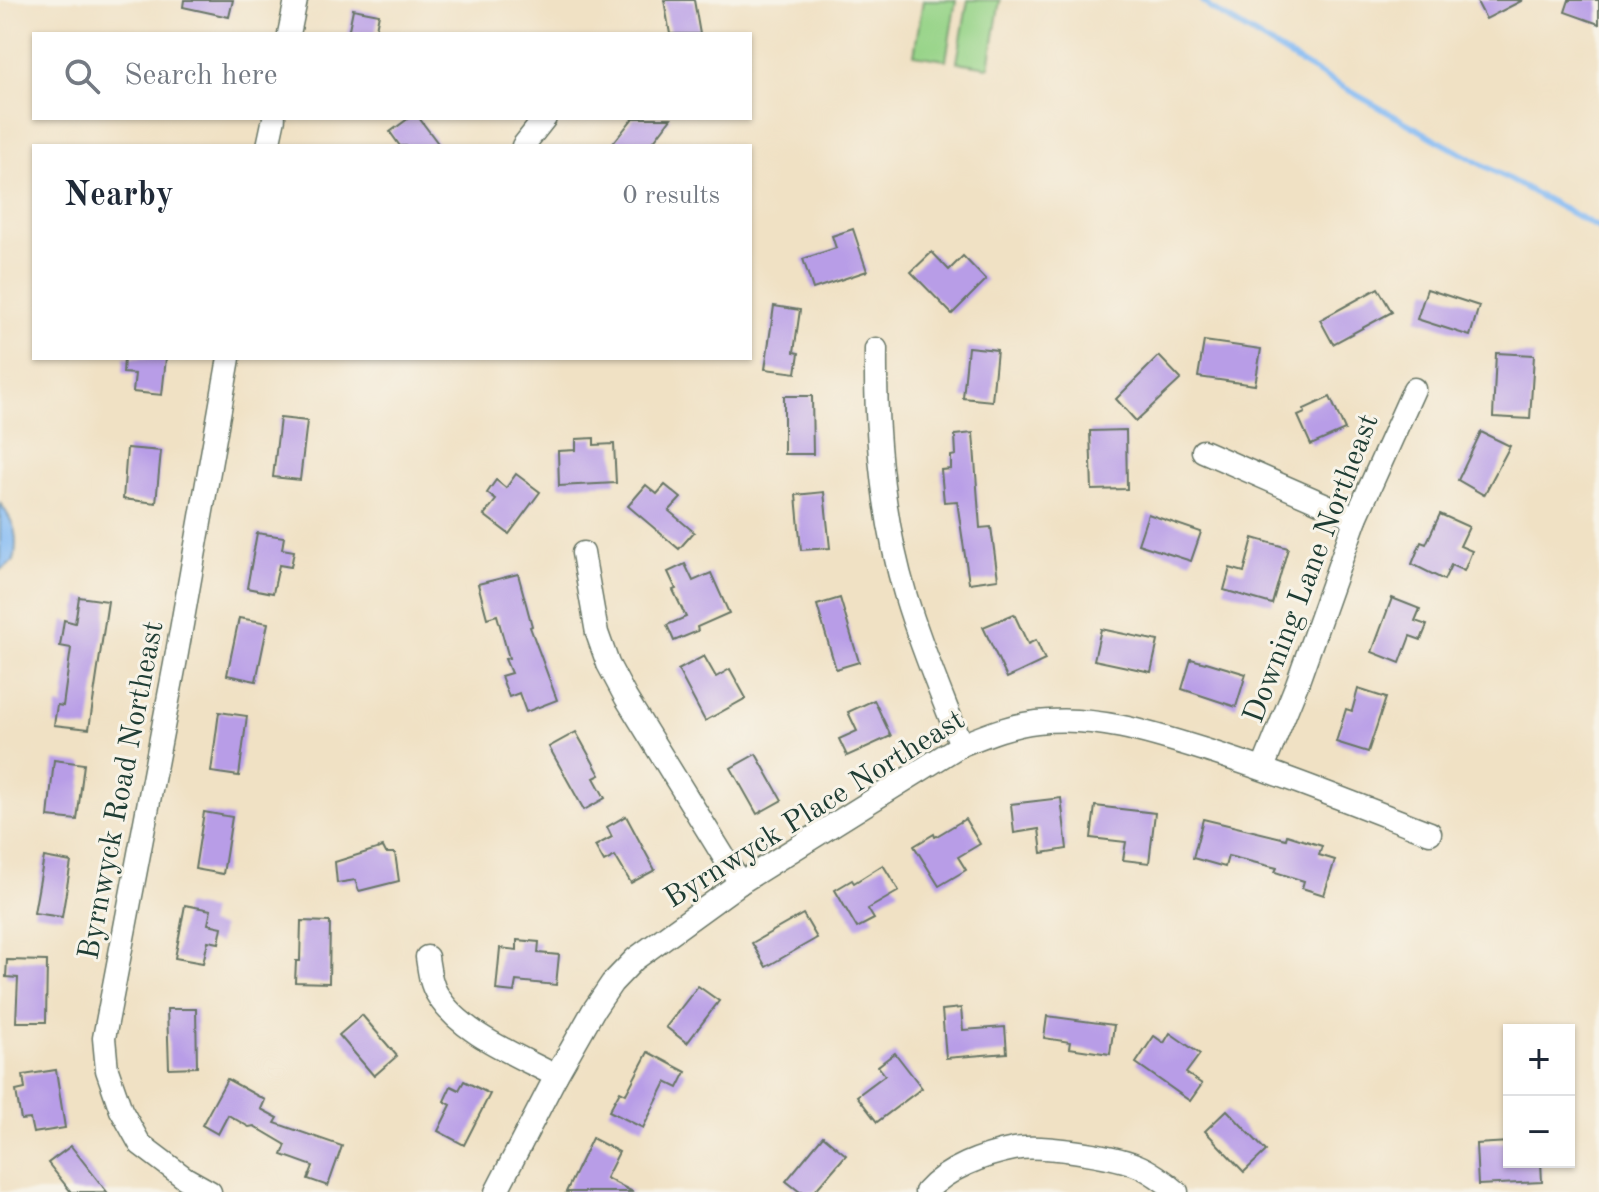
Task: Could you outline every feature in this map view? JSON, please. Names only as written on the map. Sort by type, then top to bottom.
[{"type":"street","points":[[289,32],[296,0]]},
{"type":"street","points":[[268,144],[274,120]]},
{"type":"street","points":[[525,144],[543,120]]},
{"type":"street","points":[[876,349],[875,405],[888,521],[905,593],[961,745]]},
{"type":"street","name":"Byrnwyck Road Northeast","points":[[210,1192],[185,1178],[140,1144],[121,1110],[107,1070],[104,1038],[229,360]]},
{"type":"street","name":"Downing Lane Northeast","points":[[1263,768],[1297,684],[1356,518],[1414,389]]},
{"type":"street","points":[[1203,451],[1356,518]]},
{"type":"street","points":[[583,553],[597,633],[608,664],[740,883]]},
{"type":"street","name":"Byrnwyck Place Northeast","points":[[496,1192],[593,1011],[612,983],[635,959],[740,883],[961,745],[998,730],[1037,722],[1073,721],[1144,731],[1263,768],[1430,833]]},
{"type":"street","points":[[427,957],[435,992],[457,1019],[556,1076]]},
{"type":"street","points":[[926,1192],[935,1183],[969,1163],[1016,1149],[1061,1150],[1136,1165],[1177,1192]]},
{"type":"green space","points":[[923,0],[956,0],[946,60],[914,55]]},
{"type":"green space","points":[[968,0],[1000,0],[989,67],[957,62]]},
{"type":"water","points":[[0,503],[12,524],[16,544],[14,561],[0,570]]},
{"type":"building","points":[[184,0],[233,0],[229,17],[183,7]]},
{"type":"building","points":[[664,0],[694,0],[700,32],[670,32]]},
{"type":"building","points":[[1476,0],[1523,0],[1486,19]]},
{"type":"building","points":[[1569,0],[1599,0],[1599,24],[1565,12]]},
{"type":"building","points":[[353,9],[379,14],[375,32],[348,32]]},
{"type":"building","points":[[406,120],[420,120],[438,144],[399,144],[390,132]]},
{"type":"building","points":[[631,120],[670,120],[652,144],[613,144]]},
{"type":"building","points":[[853,229],[867,271],[813,289],[803,259],[836,248],[832,236]]},
{"type":"building","points":[[932,252],[949,270],[963,256],[986,280],[952,314],[911,272]]},
{"type":"building","points":[[1378,288],[1392,312],[1333,344],[1320,320]]},
{"type":"building","points":[[1427,289],[1479,306],[1470,336],[1417,319]]},
{"type":"building","points":[[774,306],[800,310],[794,352],[799,353],[796,373],[765,369]]},
{"type":"building","points":[[1204,341],[1261,349],[1255,385],[1198,377]]},
{"type":"building","points":[[968,347],[997,350],[992,401],[963,398]]},
{"type":"building","points":[[1496,353],[1534,355],[1530,419],[1493,417]]},
{"type":"building","points":[[1159,356],[1181,379],[1136,421],[1116,399]]},
{"type":"building","points":[[124,360],[166,360],[162,395],[133,392],[135,374],[123,373]]},
{"type":"building","points":[[784,396],[812,396],[813,454],[784,454]]},
{"type":"building","points":[[1330,397],[1345,430],[1311,445],[1298,416],[1305,413],[1304,409]]},
{"type":"building","points":[[280,418],[307,421],[300,480],[273,477]]},
{"type":"building","points":[[1126,430],[1127,489],[1092,490],[1090,431]]},
{"type":"building","points":[[1481,432],[1510,446],[1484,495],[1458,480]]},
{"type":"building","points":[[973,433],[980,528],[991,527],[998,579],[969,583],[957,501],[944,502],[941,470],[951,469],[951,456],[956,455],[955,435]]},
{"type":"building","points":[[594,438],[594,445],[614,444],[616,483],[559,486],[558,451],[576,450],[576,439]]},
{"type":"building","points":[[127,448],[161,451],[156,503],[123,499]]},
{"type":"building","points":[[516,474],[540,492],[509,534],[484,515],[496,500],[487,493],[496,480],[506,488]]},
{"type":"building","points":[[646,485],[657,494],[665,485],[681,498],[669,511],[694,532],[679,549],[628,506]]},
{"type":"building","points":[[824,492],[830,548],[801,550],[796,495]]},
{"type":"building","points":[[1148,514],[1201,532],[1191,561],[1138,544]]},
{"type":"building","points":[[1440,514],[1469,527],[1460,546],[1472,551],[1464,571],[1451,565],[1444,580],[1412,564],[1421,542],[1426,544]]},
{"type":"building","points":[[257,533],[284,537],[282,549],[294,551],[291,567],[279,565],[273,593],[247,588]]},
{"type":"building","points":[[1253,538],[1288,548],[1272,604],[1224,590],[1230,568],[1244,572]]},
{"type":"building","points":[[685,564],[693,581],[711,573],[729,613],[674,641],[667,625],[686,617],[668,572]]},
{"type":"building","points":[[518,574],[530,627],[557,700],[526,712],[519,693],[509,697],[501,676],[511,673],[505,659],[509,658],[497,615],[487,618],[478,584]]},
{"type":"building","points":[[79,597],[108,601],[89,729],[54,725],[57,705],[63,706],[71,648],[60,646],[64,620],[75,623]]},
{"type":"building","points":[[840,598],[859,662],[836,669],[817,605]]},
{"type":"building","points":[[1392,598],[1420,609],[1415,621],[1427,625],[1421,640],[1410,636],[1400,663],[1372,652]]},
{"type":"building","points":[[1014,614],[1028,644],[1036,640],[1045,660],[1007,678],[983,627]]},
{"type":"building","points":[[239,618],[268,623],[256,681],[227,675]]},
{"type":"building","points":[[1101,629],[1158,641],[1151,672],[1094,660]]},
{"type":"building","points":[[704,656],[716,677],[730,669],[746,698],[705,721],[678,670]]},
{"type":"building","points":[[1191,659],[1246,674],[1236,707],[1182,689]]},
{"type":"building","points":[[1358,689],[1386,698],[1368,752],[1336,742],[1346,709],[1352,711]]},
{"type":"building","points":[[874,700],[891,736],[847,756],[839,739],[857,731],[848,712]]},
{"type":"building","points":[[219,712],[247,716],[239,776],[211,772]]},
{"type":"building","points":[[576,732],[600,775],[594,778],[605,798],[584,810],[549,747]]},
{"type":"building","points":[[756,754],[782,800],[757,814],[731,768]]},
{"type":"building","points":[[54,760],[84,764],[77,820],[48,817]]},
{"type":"building","points":[[1061,798],[1067,849],[1042,853],[1039,829],[1014,833],[1011,804]]},
{"type":"building","points":[[1095,806],[1155,813],[1149,863],[1123,860],[1126,842],[1091,838]]},
{"type":"building","points":[[204,812],[232,817],[223,874],[195,869]]},
{"type":"building","points":[[626,816],[655,870],[631,883],[615,856],[604,862],[595,846],[612,837],[607,827]]},
{"type":"building","points":[[965,819],[980,844],[958,857],[966,870],[939,886],[914,846]]},
{"type":"building","points":[[1203,819],[1286,839],[1287,835],[1322,846],[1319,855],[1335,860],[1324,895],[1302,888],[1304,881],[1275,872],[1277,868],[1228,856],[1225,867],[1193,858]]},
{"type":"building","points":[[383,847],[386,853],[395,853],[399,881],[359,891],[355,880],[337,883],[335,862]]},
{"type":"building","points":[[44,857],[71,862],[62,917],[34,913]]},
{"type":"building","points":[[883,865],[899,891],[868,909],[874,919],[857,928],[835,890],[852,880],[854,883]]},
{"type":"building","points":[[185,905],[211,910],[208,924],[222,927],[219,943],[208,941],[203,963],[175,958]]},
{"type":"building","points":[[803,914],[817,938],[766,967],[752,943]]},
{"type":"building","points":[[301,921],[330,922],[329,983],[295,982],[296,961],[300,961]]},
{"type":"building","points":[[517,940],[539,942],[538,953],[559,955],[556,985],[516,981],[514,992],[496,990],[500,948],[517,950]]},
{"type":"building","points":[[7,960],[47,961],[46,1022],[16,1022],[18,978],[6,977]]},
{"type":"building","points":[[698,986],[719,1001],[687,1043],[666,1027]]},
{"type":"building","points":[[961,1008],[963,1030],[1005,1027],[1007,1053],[946,1058],[942,1010]]},
{"type":"building","points":[[167,1009],[196,1009],[197,1067],[169,1068]]},
{"type":"building","points":[[362,1015],[397,1056],[374,1076],[339,1035]]},
{"type":"building","points":[[1047,1016],[1114,1025],[1110,1054],[1069,1048],[1070,1042],[1044,1038]]},
{"type":"building","points":[[1170,1033],[1200,1054],[1186,1073],[1202,1084],[1190,1101],[1136,1063],[1154,1036],[1164,1043]]},
{"type":"building","points":[[648,1052],[686,1072],[678,1088],[666,1082],[643,1128],[609,1111],[620,1091],[626,1094]]},
{"type":"building","points":[[895,1053],[922,1088],[877,1122],[857,1096],[885,1075],[878,1066]]},
{"type":"building","points":[[56,1070],[65,1128],[33,1133],[30,1119],[21,1120],[16,1091],[25,1089],[23,1075]]},
{"type":"building","points":[[227,1079],[265,1100],[261,1109],[278,1118],[275,1123],[342,1146],[328,1186],[308,1179],[313,1166],[282,1155],[286,1145],[254,1126],[249,1127],[228,1115],[218,1134],[202,1125]]},
{"type":"building","points":[[464,1081],[490,1094],[464,1145],[438,1131],[451,1105],[444,1101],[451,1086],[459,1090]]},
{"type":"building","points":[[1227,1110],[1266,1151],[1244,1172],[1205,1131]]},
{"type":"building","points":[[823,1136],[846,1155],[814,1192],[800,1192],[786,1181]]},
{"type":"building","points":[[592,1138],[619,1152],[606,1178],[633,1192],[566,1192]]},
{"type":"building","points":[[1503,1142],[1503,1168],[1541,1168],[1542,1182],[1478,1185],[1476,1144]]},
{"type":"building","points":[[71,1146],[107,1192],[71,1192],[48,1163]]},
{"type":"waterway","points":[[1202,0],[1210,8],[1311,69],[1599,228]]}]
